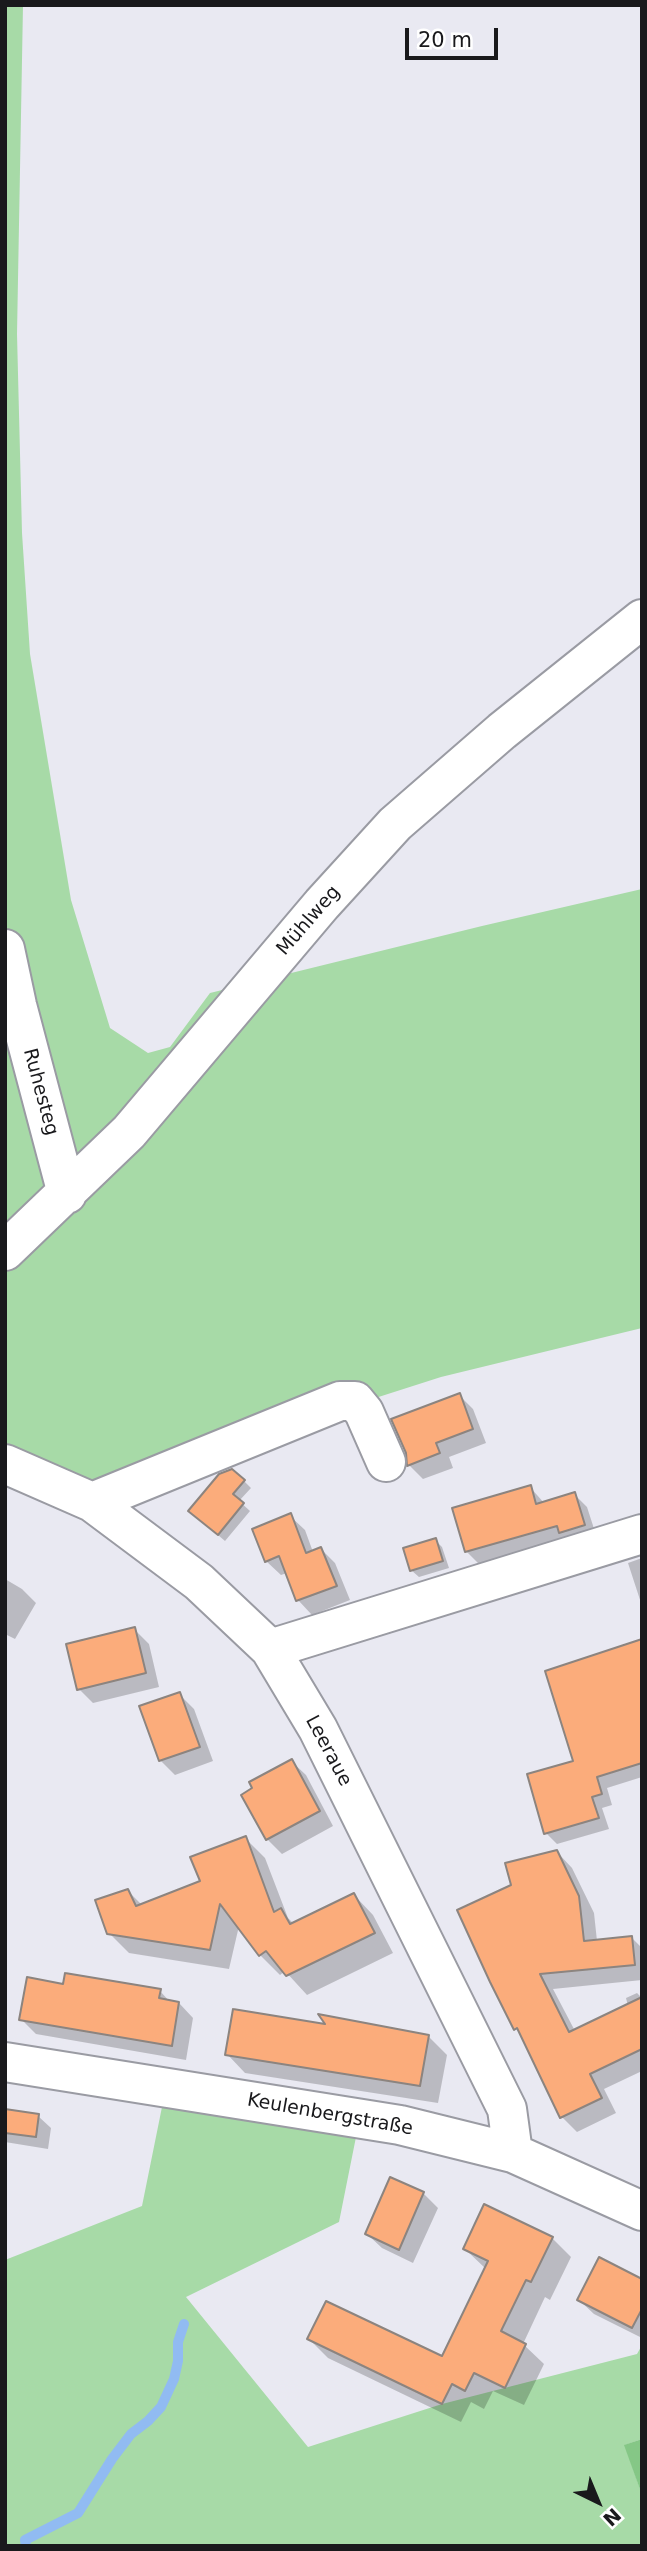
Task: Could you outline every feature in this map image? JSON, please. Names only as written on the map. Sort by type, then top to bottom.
[{"type":"street","name":"Mühlweg","points":[[5,1251],[129,1132],[322,904],[395,824],[502,731],[642,619]]},
{"type":"street","name":"Ruhesteg","points":[[5,949],[17,1005],[67,1194]]},
{"type":"street","points":[[92,1502],[340,1401],[355,1401],[365,1412],[386,1462]]},
{"type":"street","name":"Leeraue","points":[[5,1464],[92,1502],[199,1583],[270,1649],[318,1729],[507,2109],[513,2152]]},
{"type":"street","points":[[270,1649],[642,1534]]},
{"type":"street","name":"Keulenbergstraße","points":[[5,2062],[400,2125],[513,2152],[642,2211]]},
{"type":"green space","points":[[5,5],[23,5],[17,334],[22,533],[30,654],[71,900],[110,1028],[148,1053],[170,1047],[210,993],[642,889],[642,1328],[441,1377],[88,1490],[5,1450],[5,1042],[15,1038],[5,997]]},
{"type":"green space","points":[[162,2107],[356,2137],[339,2222],[186,2297],[308,2447],[442,2404],[637,2354],[642,2345],[642,2439],[625,2445],[642,2495],[642,2546],[5,2546],[5,2260],[142,2206]]},
{"type":"green space","points":[[642,2439],[642,2495],[624,2445]]},
{"type":"building","points":[[460,1393],[473,1429],[436,1443],[440,1453],[407,1466],[406,1453],[391,1419]]},
{"type":"building","points":[[232,1469],[245,1480],[233,1494],[244,1503],[218,1535],[188,1511],[219,1474]]},
{"type":"building","points":[[531,1485],[536,1504],[575,1492],[585,1525],[559,1533],[557,1526],[465,1552],[452,1508]]},
{"type":"building","points":[[291,1513],[306,1553],[321,1547],[337,1586],[296,1601],[279,1556],[265,1562],[252,1529]]},
{"type":"building","points":[[436,1538],[443,1561],[410,1571],[403,1548]]},
{"type":"building","points":[[135,1627],[146,1673],[77,1690],[66,1644]]},
{"type":"building","points":[[642,1639],[642,1763],[597,1777],[602,1794],[592,1797],[599,1818],[544,1834],[527,1774],[573,1761],[545,1671]]},
{"type":"building","points":[[180,1692],[200,1747],[159,1761],[139,1706]]},
{"type":"building","points":[[292,1759],[320,1811],[266,1840],[241,1795],[252,1788],[249,1782]]},
{"type":"building","points":[[246,1836],[274,1912],[281,1908],[290,1924],[354,1893],[375,1933],[286,1976],[266,1951],[259,1956],[220,1904],[210,1950],[107,1934],[95,1900],[128,1889],[136,1906],[200,1881],[190,1857]]},
{"type":"building","points":[[557,1850],[579,1896],[584,1941],[632,1936],[635,1965],[540,1974],[569,2032],[642,1997],[642,2049],[590,2074],[602,2098],[560,2118],[517,2028],[514,2030],[490,1982],[457,1910],[511,1885],[505,1863]]},
{"type":"building","points":[[65,1973],[161,1989],[159,1998],[179,2002],[172,2046],[19,2020],[27,1977],[63,1984]]},
{"type":"building","points":[[233,2009],[325,2024],[318,2014],[429,2035],[420,2086],[225,2055]]},
{"type":"building","points":[[5,2109],[39,2114],[36,2137],[5,2133]]},
{"type":"building","points":[[390,2177],[424,2192],[399,2250],[365,2234]]},
{"type":"building","points":[[484,2204],[553,2237],[531,2282],[526,2280],[501,2331],[526,2344],[505,2388],[474,2373],[465,2391],[452,2384],[442,2404],[307,2339],[326,2301],[442,2356],[488,2261],[463,2249]]},
{"type":"building","points":[[599,2257],[642,2279],[642,2309],[632,2328],[577,2300]]},
{"type":"waterway","points":[[26,2546],[25,2540],[78,2513],[131,2434],[161,2407],[174,2379],[178,2342],[184,2324]]}]
